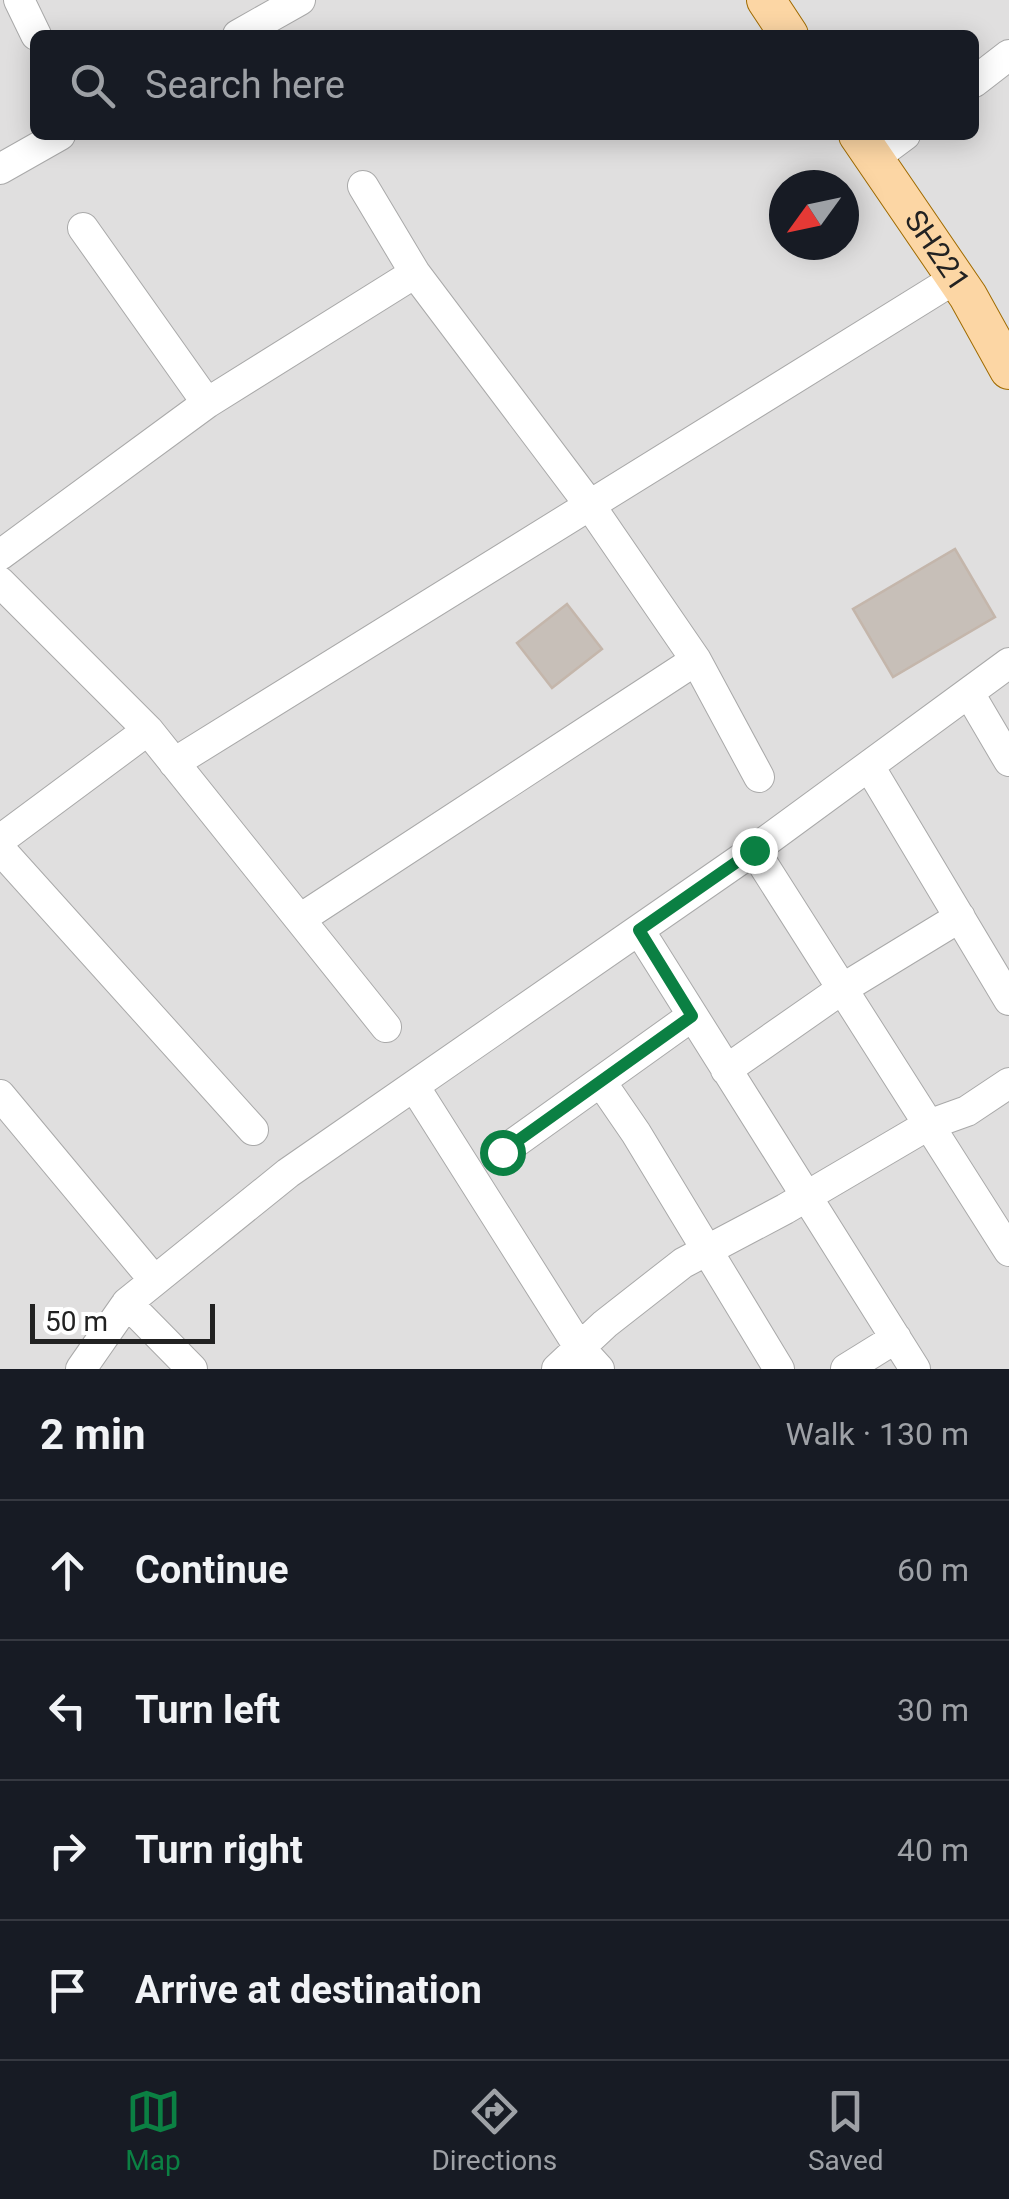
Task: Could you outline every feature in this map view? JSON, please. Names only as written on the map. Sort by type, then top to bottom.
[{"type":"main road","points":[[766,0],[786,30]]},
{"type":"main road","name":"SH221","points":[[866,147],[956,278],[1000,332],[1009,370]]},
{"type":"street","points":[[19,0],[34,30]]},
{"type":"street","points":[[247,30],[300,0]]},
{"type":"street","points":[[979,78],[1009,56]]},
{"type":"street","points":[[0,169],[51,140]]},
{"type":"street","points":[[363,186],[414,274],[589,504],[696,660],[759,777]]},
{"type":"street","points":[[84,228],[207,403]]},
{"type":"street","points":[[0,555],[207,403],[414,274]]},
{"type":"street","points":[[174,763],[956,278]]},
{"type":"street","points":[[0,582],[148,730],[386,1027]]},
{"type":"street","points":[[300,920],[696,660]]},
{"type":"street","points":[[81,1369],[127,1302],[288,1172],[754,850],[1009,664]]},
{"type":"street","points":[[969,693],[1009,762]]},
{"type":"street","points":[[0,840],[148,730]]},
{"type":"street","points":[[869,766],[1009,1000]]},
{"type":"street","points":[[0,849],[253,1130]]},
{"type":"street","points":[[754,850],[1009,1251]]},
{"type":"street","points":[[726,1070],[842,989],[960,918]]},
{"type":"street","points":[[639,930],[916,1369]]},
{"type":"street","points":[[502,1152],[692,1016]]},
{"type":"street","points":[[600,1082],[636,1133],[779,1369]]},
{"type":"street","points":[[556,1369],[590,1358],[604,1324],[682,1263],[928,1125],[967,1111],[1009,1083]]},
{"type":"street","points":[[414,1086],[590,1358]]},
{"type":"street","points":[[2,1101],[154,1280]]},
{"type":"street","points":[[127,1302],[192,1369]]},
{"type":"street","points":[[846,1369],[896,1338]]},
{"type":"shaded area","points":[[0,0],[1009,0],[1009,1369],[0,1369]]},
{"type":"building","points":[[955,549],[995,617],[893,677],[853,609]]},
{"type":"building","points":[[567,604],[602,649],[552,688],[517,643]]},
{"type":"route","points":[[502,1152],[692,1016],[639,930],[754,850]]}]
